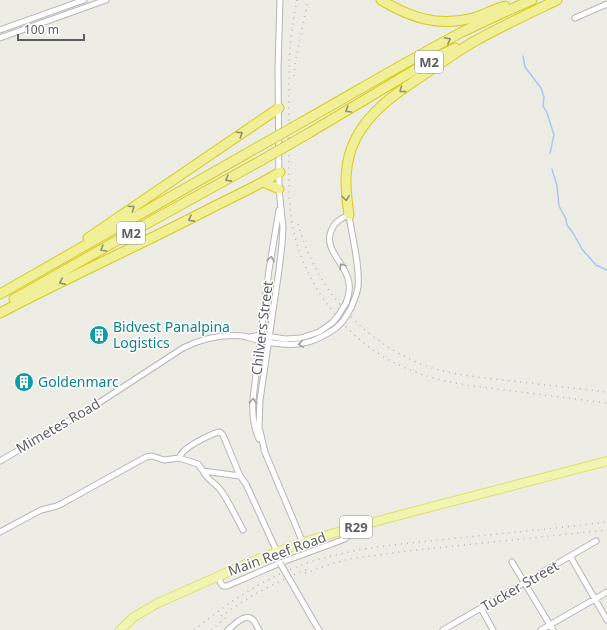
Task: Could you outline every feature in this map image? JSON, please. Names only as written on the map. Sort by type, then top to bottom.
[{"type":"highway","points":[[381,0],[399,11],[416,17],[445,22],[473,18],[522,0]]},
{"type":"highway","name":"M2","points":[[0,294],[437,46],[500,14],[532,0]]},
{"type":"highway","points":[[349,215],[345,183],[349,154],[355,139],[370,117],[406,86],[476,41],[556,0]]},
{"type":"highway","name":"M2","points":[[0,307],[262,160],[433,59],[475,37],[556,0]]},
{"type":"highway","points":[[43,269],[279,108]]},
{"type":"highway","points":[[0,313],[176,226],[280,172]]},
{"type":"highway","points":[[263,182],[279,189]]},
{"type":"main road","name":"Main Reef Road","points":[[120,630],[134,617],[156,604],[277,552],[348,529],[607,461]]},
{"type":"street","points":[[0,30],[84,0]]},
{"type":"street","points":[[0,38],[106,0]]},
{"type":"street","name":"Chilvers Street","points":[[265,452],[260,432],[260,400],[282,244],[283,227],[279,189],[280,0]]},
{"type":"street","points":[[575,18],[607,4]]},
{"type":"street","name":"Chilvers Street","points":[[280,202],[252,413],[256,432],[303,543]]},
{"type":"street","points":[[261,338],[269,336],[285,339],[306,337],[319,332],[338,316],[346,303],[349,291],[348,277],[344,268],[331,249],[329,238],[330,232],[335,223],[343,217],[349,215]]},
{"type":"street","name":"Mimetes Road","points":[[0,460],[88,410],[196,341],[229,335],[261,338],[268,342],[289,345],[304,344],[324,336],[336,328],[351,308],[357,292],[358,279],[349,215]]},
{"type":"street","points":[[179,458],[184,450],[192,445],[215,433],[220,432],[223,434],[240,476],[246,484],[277,552]]},
{"type":"street","points":[[0,532],[41,510],[57,506],[146,457],[152,456],[164,460],[179,458],[198,464],[206,477],[222,492],[243,530]]},
{"type":"street","points":[[203,471],[240,476]]},
{"type":"street","points":[[220,576],[221,585],[227,586],[280,562],[345,540],[348,536],[348,529]]},
{"type":"street","name":"Tucker Street","points":[[443,630],[596,541]]},
{"type":"street","points":[[570,556],[607,620]]},
{"type":"street","points":[[280,562],[319,630]]},
{"type":"street","points":[[512,562],[553,630]]},
{"type":"street","points":[[541,630],[607,592]]},
{"type":"street","points":[[481,608],[493,630]]},
{"type":"street","points":[[228,630],[243,618],[253,620],[259,630]]},
{"type":"waterway","points":[[523,56],[525,67],[541,88],[544,97],[543,106],[547,113],[554,135],[550,153]]},
{"type":"waterway","points":[[552,169],[557,186],[559,206],[566,219],[567,225],[582,249],[596,265],[607,270]]},
{"type":"railway","points":[[297,0],[291,36],[289,68],[290,212],[297,245],[305,266],[328,306],[343,324],[360,340],[397,364],[422,374],[466,385],[607,403]]},
{"type":"railway","points":[[294,76],[295,63],[308,0]]},
{"type":"railway","points":[[298,224],[307,249],[318,272],[332,294],[348,314],[388,347],[410,359],[435,369],[461,375],[607,392]]},
{"type":"railway","points":[[194,630],[228,604],[265,581],[291,569],[327,557],[364,549],[401,544],[607,522]]},
{"type":"railway","points":[[305,573],[349,559],[407,551],[607,530]]},
{"type":"railway","points":[[221,616],[263,590],[308,569]]},
{"type":"railway","points":[[211,630],[228,616]]},
{"type":"place","name":"Bidvest Panalpina Logistics","points":[[99,335]]},
{"type":"place","name":"Goldenmarc","points":[[24,382]]}]
